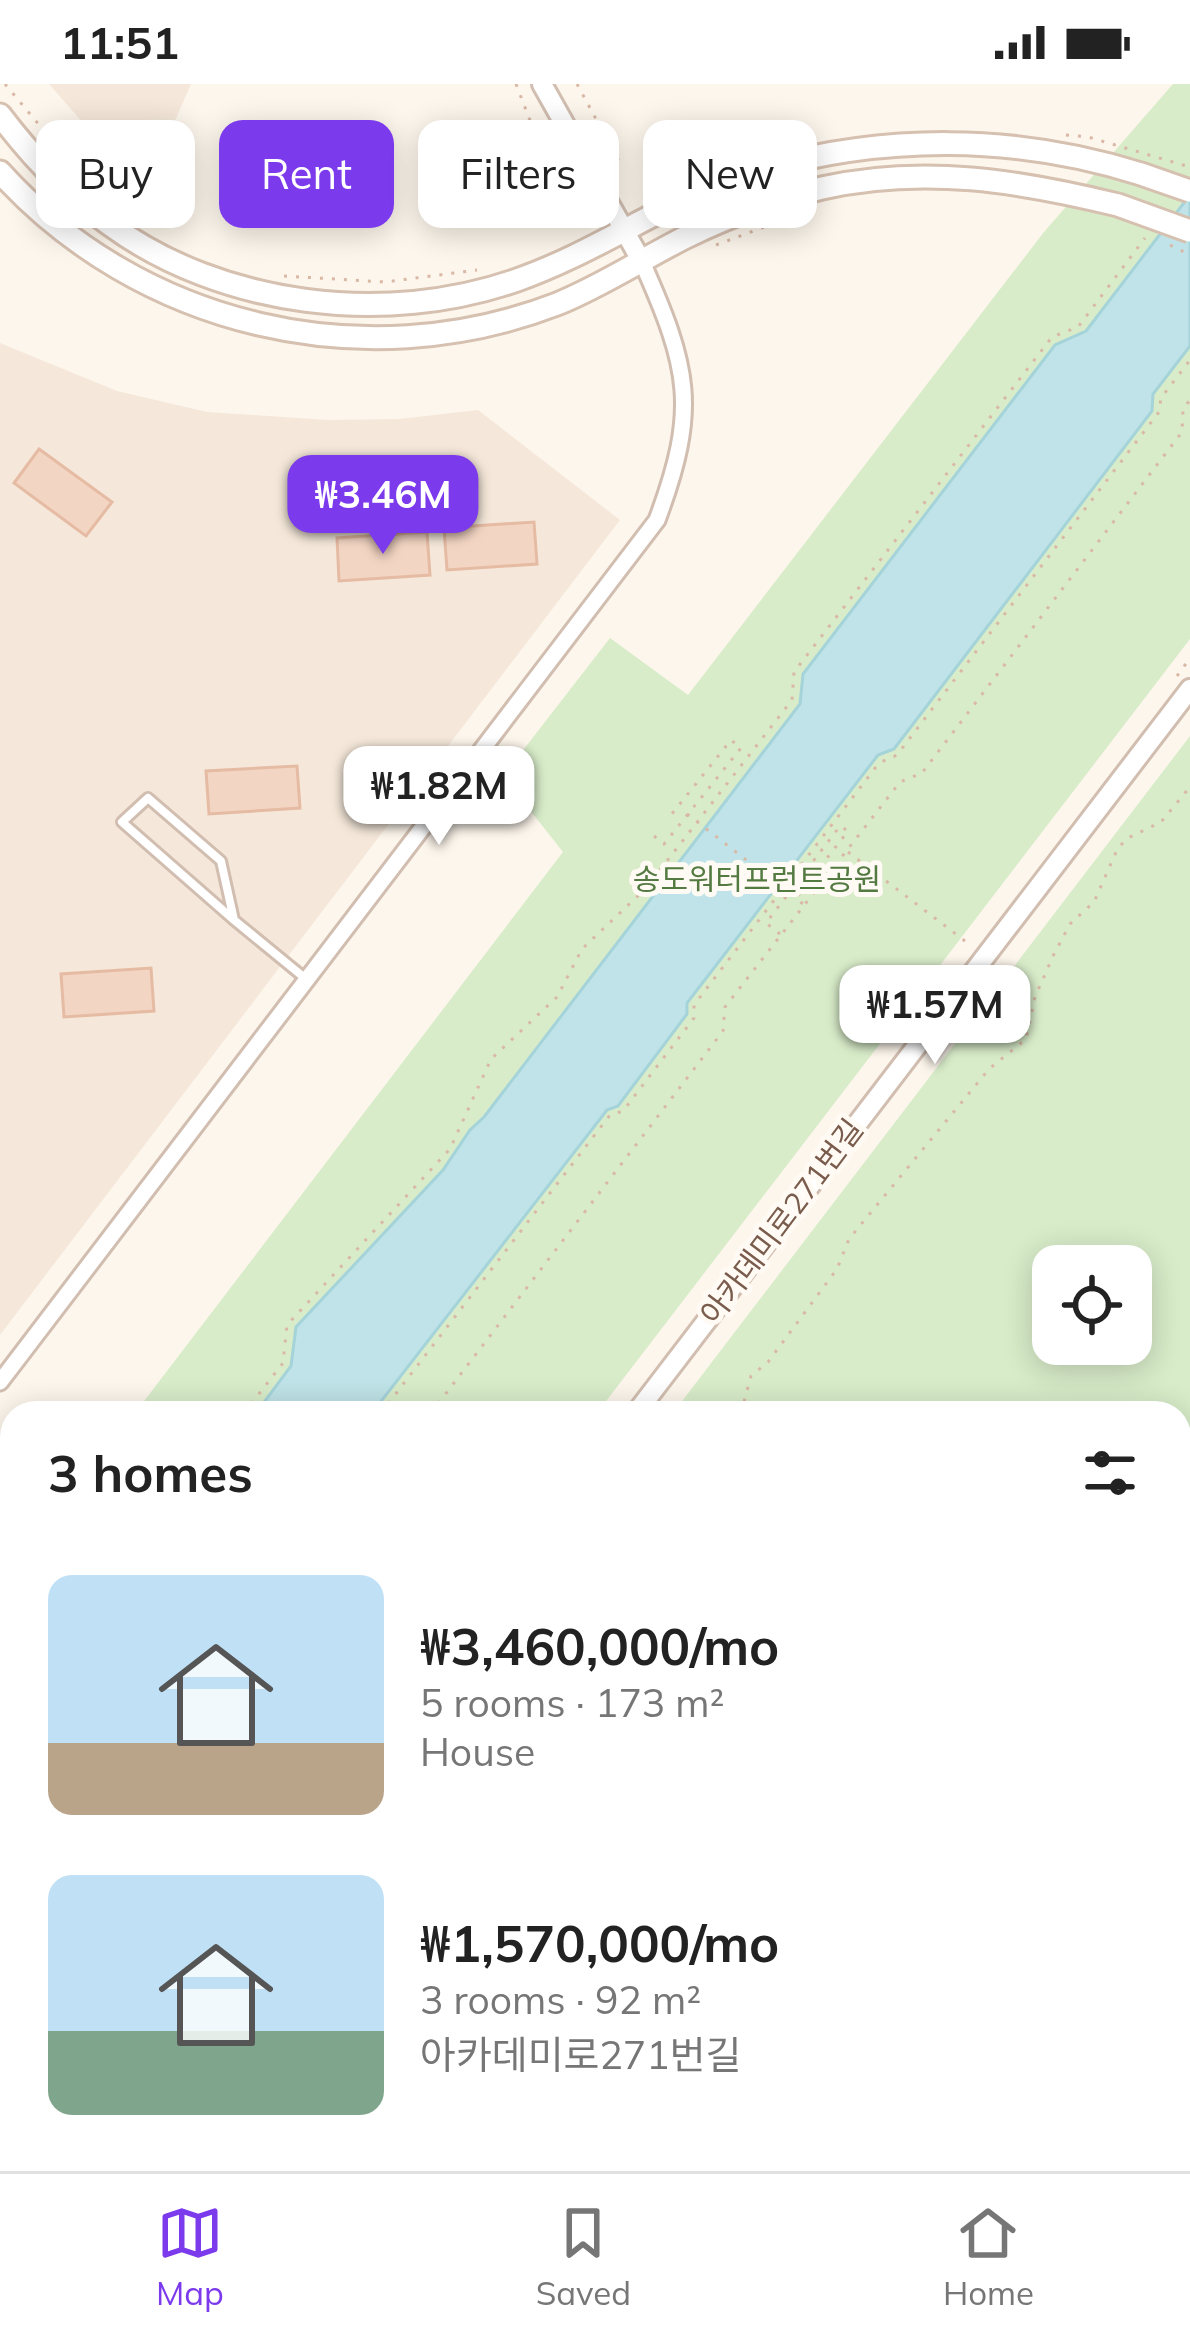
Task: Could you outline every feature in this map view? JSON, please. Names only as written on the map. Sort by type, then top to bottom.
[{"type":"main road","points":[[0,115],[64,188],[140,244],[218,279],[296,298],[387,305],[477,293],[542,271],[671,204],[752,173],[809,158],[894,145],[1026,148],[1141,174],[1190,191]]},
{"type":"main road","points":[[0,172],[46,218],[127,273],[209,311],[292,332],[388,338],[494,323],[556,304],[686,237],[755,208],[857,182],[986,178],[1118,205],[1190,231]]},
{"type":"street","points":[[0,1382],[657,520],[677,465],[685,407],[680,353],[642,262],[542,84]]},
{"type":"street","name":"아카데미로271번길","points":[[645,1401],[1190,688]]},
{"type":"lane","points":[[234,920],[221,861],[148,798],[122,822],[234,920],[307,980]]},
{"type":"path","points":[[5,84],[36,120]]},
{"type":"path","points":[[516,84],[530,120]]},
{"type":"path","points":[[577,84],[621,165]]},
{"type":"path","points":[[1156,155],[1190,167]]},
{"type":"path","points":[[701,251],[761,228]]},
{"type":"path","points":[[253,1401],[283,1363],[287,1325],[450,1149],[491,1059],[557,997],[589,941],[646,888],[792,700],[794,672],[1052,337],[1078,327],[1148,234]]},
{"type":"path","points":[[282,275],[385,282],[476,271]]},
{"type":"path","points":[[390,1401],[610,1115],[623,1111],[694,1018],[694,1005],[879,763],[897,755],[1159,412],[1161,398],[1190,360]]},
{"type":"path","points":[[440,1401],[723,1030],[725,1006],[900,782],[922,773],[1182,432],[1184,409],[1190,400]]},
{"type":"path","points":[[654,836],[664,844],[741,748],[731,740],[667,820]]},
{"type":"path","points":[[744,1401],[751,1376],[768,1362],[837,1269],[849,1239],[989,1069],[1026,1039],[1035,997],[1053,956],[1070,924],[1094,902],[1118,850],[1126,839],[1161,822],[1190,787]]},
{"type":"path","points":[[687,814],[789,893]]},
{"type":"path","points":[[781,935],[766,923],[840,826],[848,831],[796,898],[805,905]]},
{"type":"path","points":[[847,851],[965,941]]},
{"type":"shaded area","points":[[49,84],[191,84],[175,120],[80,120]]},
{"type":"shaded area","points":[[0,343],[117,391],[207,412],[328,420],[399,419],[478,410],[620,520],[0,1335]]},
{"type":"green space","name":"송도워터프런트공원","points":[[1173,84],[1190,84],[1190,639],[606,1401],[144,1401],[563,852],[503,776],[610,638],[688,695],[1044,232]]},
{"type":"green space","points":[[1190,736],[1190,1401],[682,1401]]},
{"type":"water","points":[[1190,195],[1190,346],[1153,394],[1152,411],[894,749],[878,755],[687,1003],[687,1014],[618,1106],[607,1110],[381,1401],[265,1401],[291,1366],[296,1327],[443,1170],[800,704],[803,674],[1055,345],[1086,331]]},
{"type":"building","points":[[39,449],[112,502],[86,536],[14,483]]},
{"type":"building","points":[[534,522],[537,564],[447,570],[444,528]]},
{"type":"building","points":[[427,532],[430,575],[339,581],[337,538]]},
{"type":"building","points":[[297,766],[300,808],[209,814],[206,771]]},
{"type":"building","points":[[151,968],[154,1011],[64,1017],[61,974]]}]
